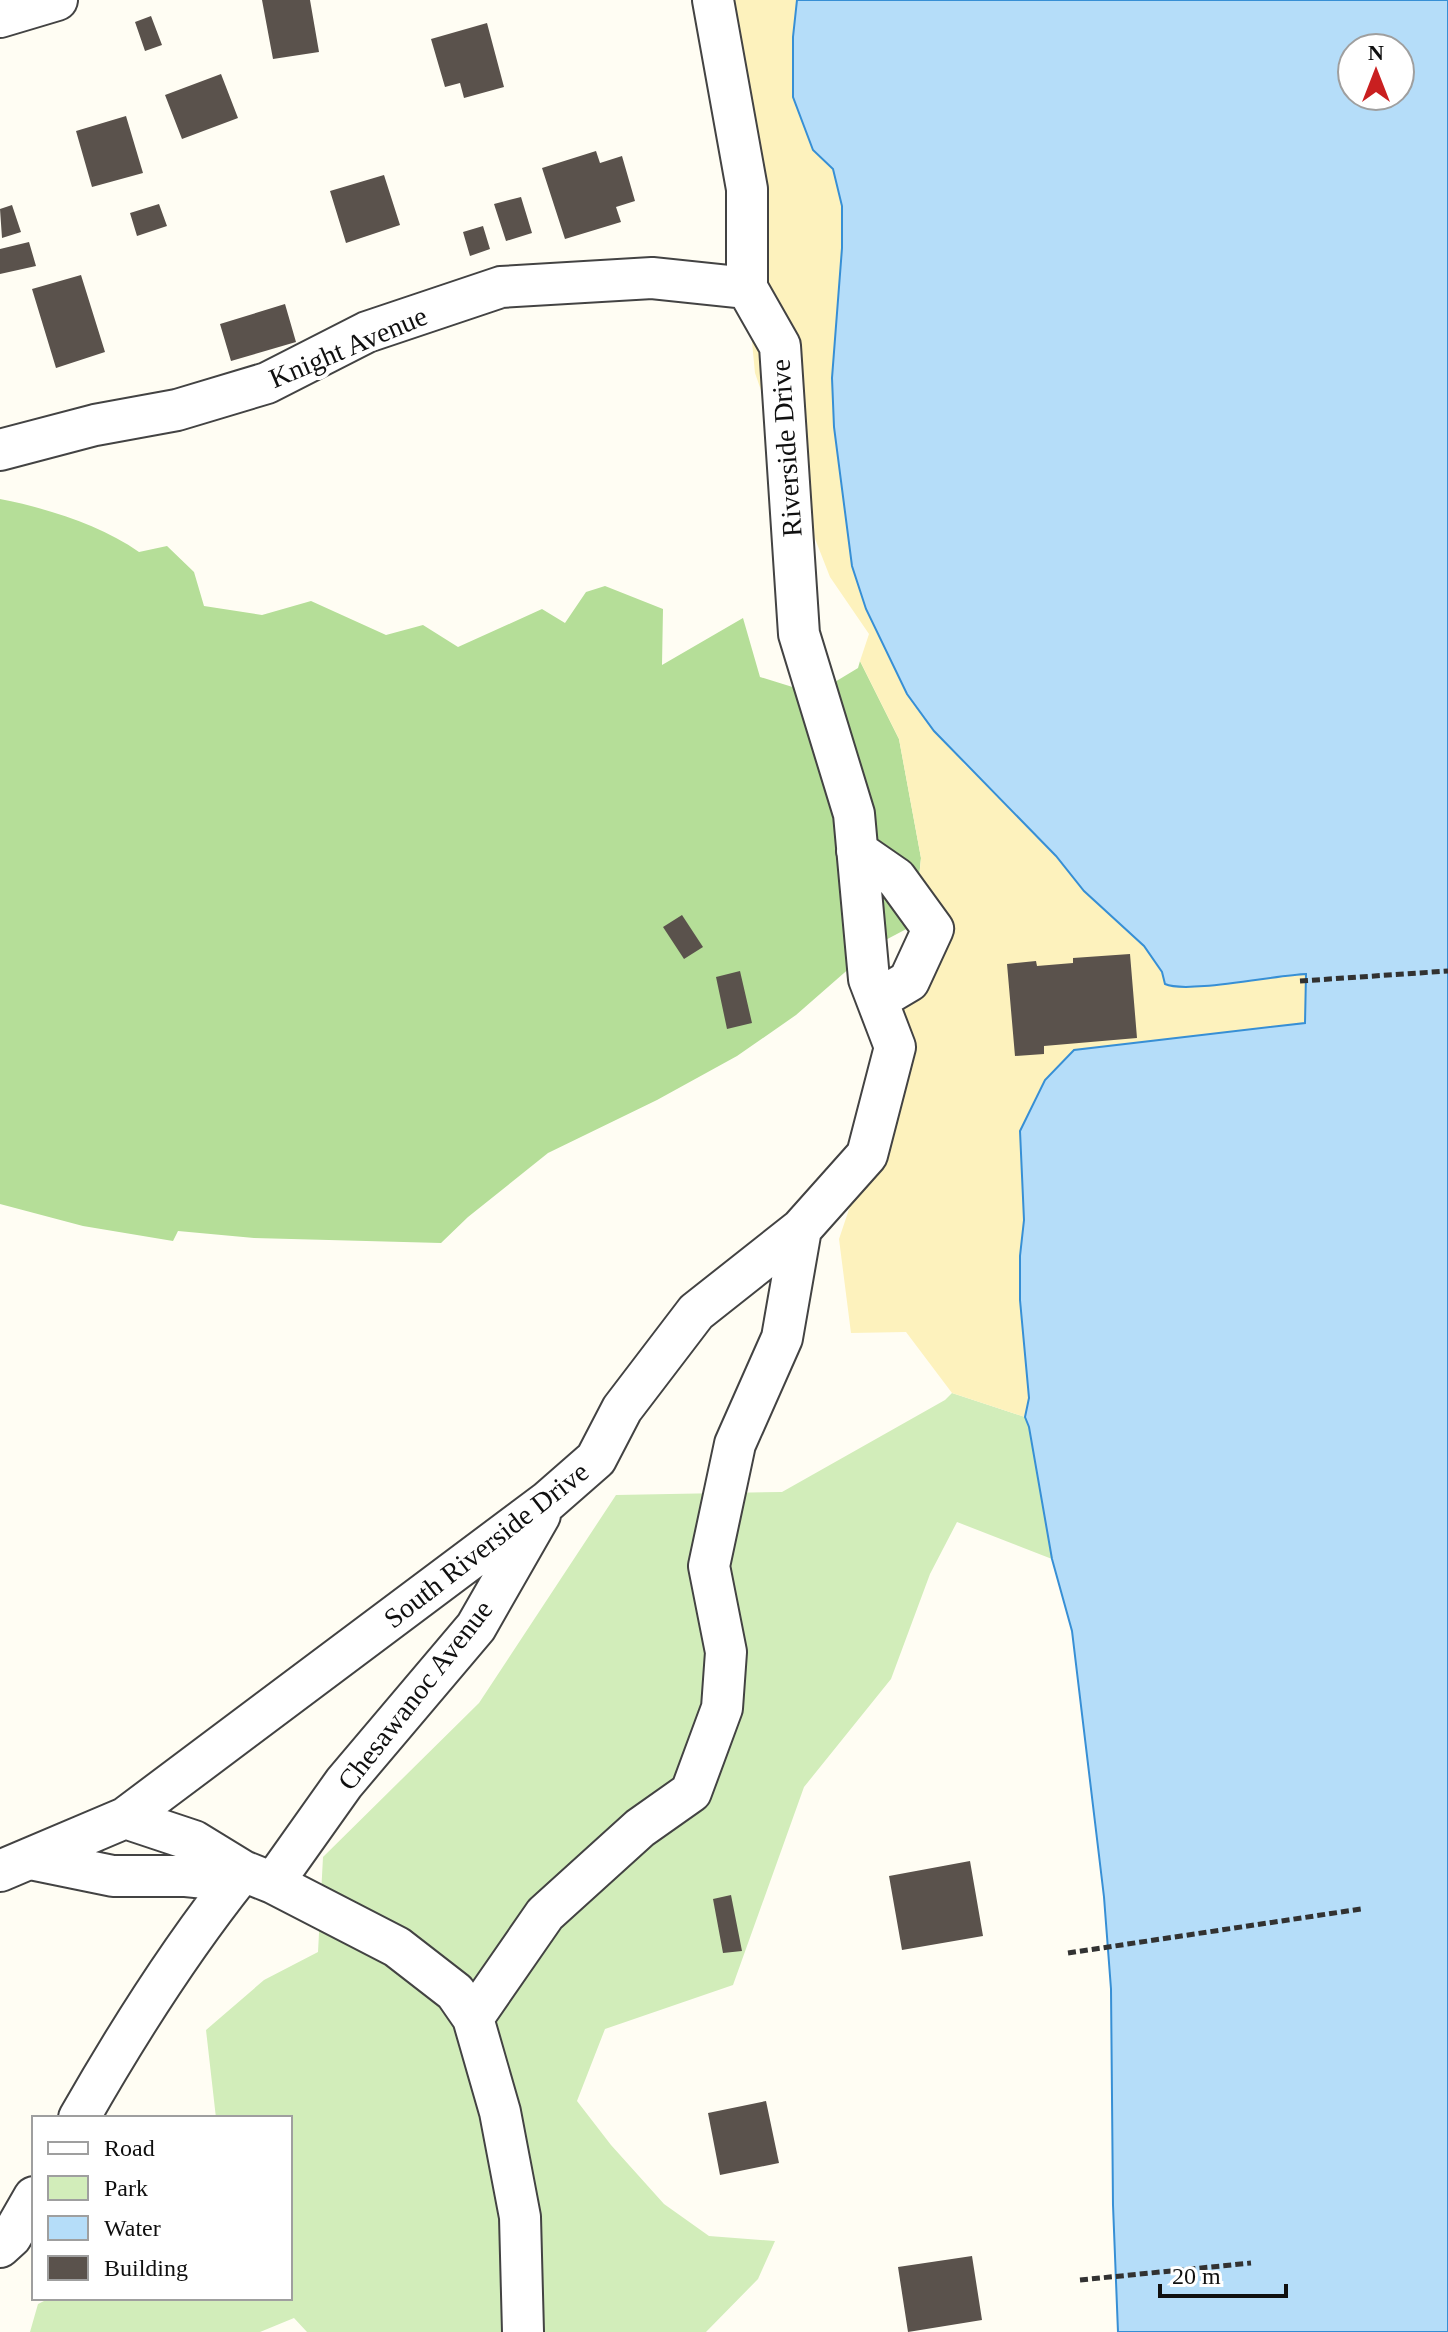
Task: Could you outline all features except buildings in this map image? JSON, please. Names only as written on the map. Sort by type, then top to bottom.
[{"type":"street","points":[[0,17],[57,0]]},
{"type":"street","name":"Riverside Drive","points":[[713,0],[747,189],[747,288],[780,346],[799,634],[854,814],[873,990]]},
{"type":"street","name":"Knight Avenue","points":[[0,450],[95,425],[177,410],[267,383],[367,332],[501,287],[652,278],[747,288]]},
{"type":"street","points":[[857,851],[896,878],[933,929],[909,981],[873,990]]},
{"type":"street","name":"South Riverside Drive","points":[[15,1865],[125,1818],[548,1501],[596,1459],[622,1409],[696,1312],[801,1229],[867,1155],[895,1047],[873,990]]},
{"type":"street","points":[[473,2018],[545,1914],[640,1828],[691,1792],[722,1708],[726,1652],[709,1566],[735,1444],[782,1338],[801,1229]]},
{"type":"street","name":"Chesawanoc Avenue","points":[[80,2116],[123,2040],[218,1902],[250,1878],[344,1783],[476,1627],[548,1501]]},
{"type":"street","name":"South Riverside Drive","points":[[125,1818],[194,1841],[250,1878],[397,1947],[455,1992],[473,2018],[500,2112],[520,2217],[523,2332]]},
{"type":"street","name":"South Riverside Drive","points":[[15,1865],[113,1876],[250,1878]]},
{"type":"street","points":[[0,2247],[11,2237],[32,2200]]},
{"type":"path","points":[[1300,981],[1448,971]]},
{"type":"path","points":[[1068,1953],[1361,1909]]},
{"type":"path","points":[[1080,2280],[1251,2263]]},
{"type":"green space","points":[[0,499],[72,519],[108,534],[139,552],[167,546],[194,572],[204,606],[262,615],[311,601],[386,635],[423,625],[458,647],[542,609],[565,623],[586,592],[605,586],[663,609],[662,665],[743,618],[760,677],[815,694],[858,668],[860,661],[899,739],[921,858],[914,925],[876,945],[796,1015],[737,1056],[657,1100],[548,1153],[468,1217],[441,1243],[254,1238],[178,1231],[173,1241],[83,1226],[0,1204]]},
{"type":"green space","points":[[952,1393],[1025,1417],[1052,1559],[957,1522],[930,1574],[891,1679],[804,1787],[733,1985],[605,2029],[577,2101],[611,2145],[664,2204],[709,2236],[775,2241],[758,2279],[706,2332],[307,2332],[294,2318],[260,2332],[30,2332],[38,2304],[46,2300],[292,2300],[292,2116],[216,2116],[206,2030],[264,1980],[318,1952],[323,1857],[479,1703],[616,1495],[782,1492],[945,1400]]},
{"type":"sand","points":[[719,0],[797,0],[793,37],[813,150],[833,169],[842,206],[842,248],[832,378],[834,427],[852,566],[866,609],[964,764],[1056,856],[1084,891],[1144,946],[1170,986],[1306,974],[1305,1023],[1074,1050],[1024,1220],[1020,1300],[1029,1398],[1025,1417],[952,1393],[906,1332],[851,1333],[839,1239],[877,1126],[909,981],[921,858],[899,739],[860,661],[869,634],[830,577],[755,373]]},
{"type":"water","points":[[797,0],[1448,0],[1448,2332],[1118,2332],[1113,2205],[1111,1989],[1104,1897],[1072,1631],[1052,1559],[1025,1417],[1029,1398],[1020,1300],[1024,1220],[1020,1131],[1045,1080],[1074,1050],[1305,1023],[1306,974],[1192,987],[1165,984],[1162,972],[1144,946],[1084,891],[1056,856],[934,731],[907,694],[866,609],[852,566],[834,427],[832,378],[842,248],[842,206],[833,169],[813,150],[793,97],[793,37]]}]
